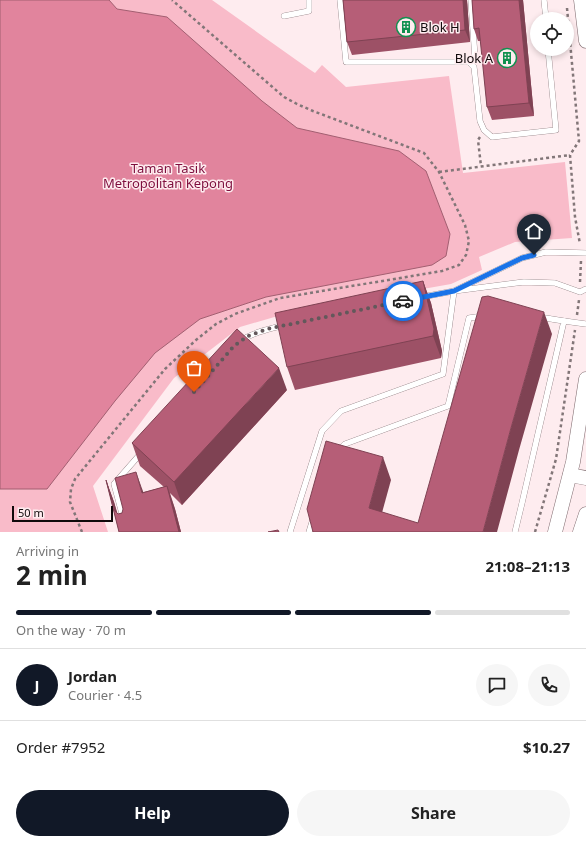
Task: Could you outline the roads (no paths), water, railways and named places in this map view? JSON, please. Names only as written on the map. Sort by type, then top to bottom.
[{"type":"street","points":[[581,0],[586,41]]},
{"type":"street","points":[[555,532],[573,462],[586,379]]},
{"type":"street","points":[[570,475],[586,478]]},
{"type":"street","points":[[580,532],[586,514]]},
{"type":"lane","points":[[284,16],[309,10],[309,0]]},
{"type":"lane","points":[[340,0],[346,62],[469,62],[475,58],[471,0]]},
{"type":"lane","points":[[544,0],[545,12]]},
{"type":"lane","points":[[469,62],[474,67],[480,121],[484,130],[492,137],[556,130],[549,56]]},
{"type":"lane","points":[[454,291],[522,258],[546,252],[584,253]]},
{"type":"lane","points":[[414,299],[454,291],[524,282],[555,283],[580,292],[586,289]]},
{"type":"lane","points":[[290,532],[322,431],[341,411],[443,374],[454,291]]},
{"type":"lane","points":[[334,455],[345,444],[448,406],[469,318],[490,315]]},
{"type":"lane","points":[[531,316],[586,324]]},
{"type":"lane","points":[[514,532],[564,321]]},
{"type":"lane","points":[[234,346],[248,336],[267,329],[290,324]]},
{"type":"lane","points":[[126,532],[114,484],[145,448]]},
{"type":"lane","points":[[310,532],[315,511]]},
{"type":"place","name":"Blok H","points":[[406,27]]},
{"type":"place","name":"Blok A","points":[[507,58]]},
{"type":"park label","name":"Taman Tasik Metropolitan Kepong","points":[[168,176]]}]
